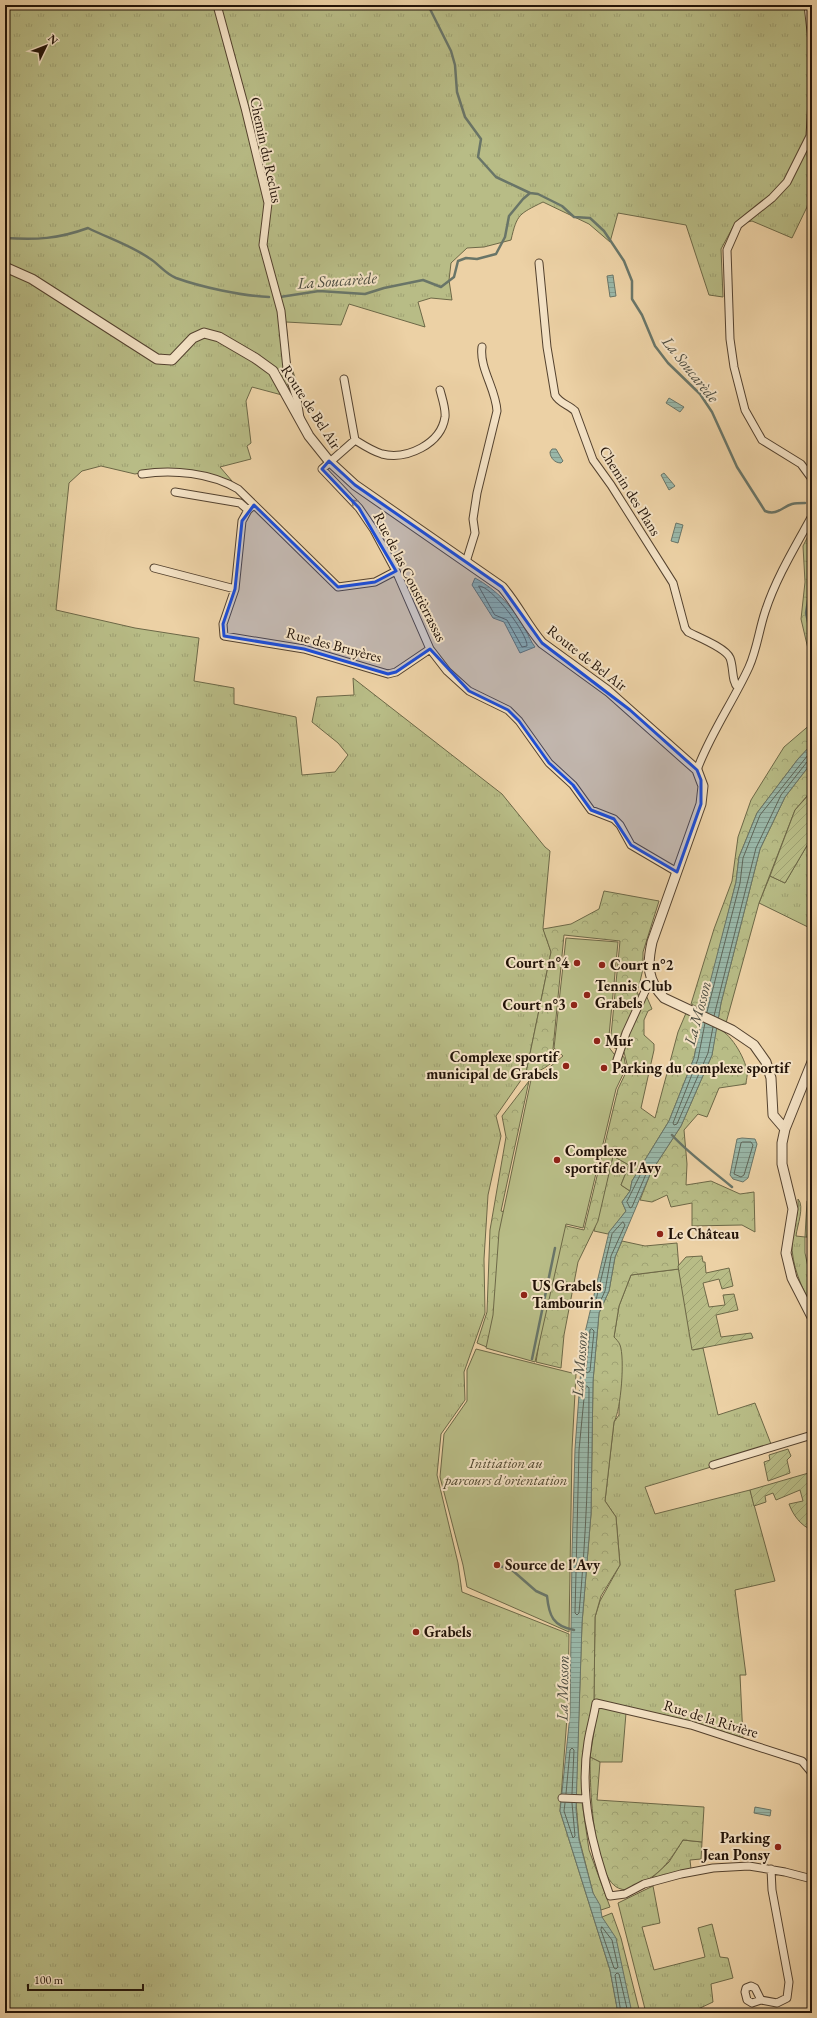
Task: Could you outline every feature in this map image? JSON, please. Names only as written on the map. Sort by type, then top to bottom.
[{"type":"street","name":"Chemin du Reclus","points":[[217,5],[268,203],[263,245],[281,311],[288,369],[297,399],[300,418]]},
{"type":"street","points":[[808,5],[812,40]]},
{"type":"street","points":[[812,101],[810,136],[787,182],[772,198],[738,225],[727,250],[730,339],[745,410],[762,440],[801,464],[812,479]]},
{"type":"street","name":"Chemin des Plans","points":[[539,263],[547,347],[557,400],[571,406],[575,411],[593,460],[611,485],[673,584],[685,628],[688,632],[720,648],[730,657],[735,684],[738,688]]},
{"type":"street","name":"Route de Bel Air","points":[[5,267],[32,279],[157,359],[172,360],[193,338],[204,333],[219,337],[255,358],[273,371],[309,436],[329,462],[355,485],[502,587],[514,600],[535,635],[547,647],[608,691],[696,770],[701,780],[703,791],[697,816],[652,942],[649,964],[654,985]]},
{"type":"street","points":[[466,562],[475,533],[474,519],[477,493],[497,411],[496,403],[482,360],[482,347]]},
{"type":"street","points":[[344,379],[355,440],[372,450],[395,455],[406,454],[425,446],[433,440],[440,430],[445,416],[440,390]]},
{"type":"street","points":[[329,462],[355,440]]},
{"type":"street","name":"Rue de las Coustièrrassas","points":[[329,462],[322,469],[359,508],[374,530],[396,571],[430,649],[447,671],[469,691],[508,710],[519,721],[549,763],[573,785],[591,810],[614,819],[620,825],[631,845],[677,872]]},
{"type":"street","points":[[142,474],[159,471],[185,473],[227,482],[238,489],[251,508],[338,587],[375,582],[396,571]]},
{"type":"street","points":[[176,492],[240,503],[251,508]]},
{"type":"street","points":[[154,568],[235,589],[242,521],[251,508]]},
{"type":"street","points":[[696,770],[703,752],[749,667],[759,639],[765,612],[781,572],[812,516]]},
{"type":"street","name":"Rue des Bruyères","points":[[235,589],[223,624],[224,636],[304,648],[388,674],[396,672],[430,649]]},
{"type":"street","points":[[617,1060],[626,1033],[644,994],[654,985],[664,998],[676,1005],[732,1030],[754,1045],[766,1062],[771,1078],[773,1115],[785,1128]]},
{"type":"street","points":[[812,1062],[785,1128],[782,1143],[782,1164],[793,1209],[786,1253],[792,1278],[812,1317]]},
{"type":"street","points":[[713,1465],[812,1435]]},
{"type":"street","name":"Rue de la Rivière","points":[[584,1799],[588,1743],[596,1703],[691,1725],[746,1742],[802,1761],[812,1773]]},
{"type":"street","points":[[562,1798],[584,1799],[599,1866],[610,1896],[625,1894],[644,1884],[713,1868],[750,1866],[771,1869],[812,1879]]},
{"type":"street","points":[[761,2000],[776,2003],[787,1998],[788,1982],[772,1890],[771,1869]]},
{"type":"highlighted area","points":[[329,461],[355,485],[502,587],[542,643],[630,710],[697,770],[701,780],[701,804],[677,872],[631,845],[614,819],[591,810],[573,785],[549,763],[519,721],[508,710],[469,691],[430,649],[396,672],[388,674],[304,649],[224,636],[223,624],[235,589],[242,521],[254,505],[338,587],[375,582],[396,571],[359,508],[322,469]]},
{"type":"green space","points":[[5,5],[812,5],[812,184],[807,207],[792,238],[752,221],[734,225],[721,249],[723,297],[709,295],[686,225],[618,213],[610,242],[589,224],[543,202],[524,212],[520,216],[515,225],[511,240],[484,247],[467,248],[451,263],[449,280],[452,300],[431,298],[418,302],[425,327],[349,304],[341,325],[286,322],[289,359],[300,393],[282,395],[252,387],[246,401],[251,443],[247,446],[251,459],[220,467],[232,481],[184,470],[159,469],[135,474],[101,466],[82,471],[69,483],[56,610],[135,628],[199,638],[194,681],[234,688],[234,704],[296,717],[302,775],[335,772],[348,755],[338,743],[312,722],[317,697],[354,695],[353,678],[502,794],[545,847],[550,851],[543,928],[551,952],[526,1073],[496,1116],[501,1136],[488,1195],[484,1259],[485,1313],[464,1372],[465,1400],[441,1434],[437,1475],[458,1563],[462,1592],[569,1634],[568,1704],[560,1811],[610,1970],[618,2013],[5,2013]]},
{"type":"green space","points":[[812,528],[812,666],[801,619],[805,582],[803,546]]},
{"type":"green space","points":[[812,723],[812,744],[798,759],[757,813],[739,857],[736,882],[704,1010],[691,1004],[714,929],[732,881],[738,837],[751,800],[784,747]]},
{"type":"green space","points":[[812,762],[812,790],[795,810],[759,903],[726,1023],[718,1020],[721,1003],[760,849],[785,797]]},
{"type":"green space","points":[[812,791],[812,837],[785,883],[770,876],[795,810]]},
{"type":"green space","points":[[812,837],[812,929],[759,903],[770,876],[785,883]]},
{"type":"green space","points":[[604,891],[659,901],[643,952],[643,969],[637,994],[646,995],[652,1009],[648,1011],[644,1020],[644,1035],[654,1044],[654,1050],[641,1108],[655,1118],[678,1032],[686,1013],[701,1021],[694,1058],[669,1121],[632,1181],[630,1191],[621,1185],[629,1165],[613,1156],[598,1221],[578,1262],[564,1335],[561,1368],[536,1362],[541,1331],[494,1350],[477,1343],[487,1312],[490,1230],[506,1137],[502,1116],[529,1081],[501,1211],[584,1230],[618,1089],[628,1068],[624,1052],[610,1046],[620,941],[564,935],[553,1049],[560,1056],[549,1065],[536,1072],[526,1073],[551,952],[543,929],[571,924],[599,909]]},
{"type":"green space","name":"Complexe sportif de l'Avy","points":[[566,938],[618,942],[608,1046],[614,1054],[624,1057],[626,1068],[616,1089],[583,1228],[566,1224],[535,1362],[486,1348],[493,1315],[499,1232],[532,1075],[545,1071],[563,1056],[554,1048]]},
{"type":"green space","points":[[716,1028],[721,1030],[731,1039],[740,1052],[747,1071],[746,1084],[719,1088],[707,1117],[698,1114],[684,1130],[687,1164],[686,1185],[711,1181],[740,1194],[754,1192],[755,1232],[742,1225],[692,1226],[692,1203],[671,1207],[667,1195],[652,1202],[640,1200],[651,1172],[681,1126],[712,1055]]},
{"type":"green space","points":[[613,1156],[629,1165],[621,1185],[630,1191],[622,1202],[626,1211],[608,1234],[594,1231]]},
{"type":"green space","points":[[812,1195],[812,1237],[805,1237],[807,1201]]},
{"type":"green space","points":[[798,1199],[801,1206],[801,1211],[796,1236],[805,1237],[805,1253],[808,1267],[812,1267],[812,1307],[798,1276],[793,1259],[792,1242],[798,1210]]},
{"type":"green space","points":[[622,1241],[645,1246],[677,1243],[679,1269],[631,1275],[619,1306],[614,1337],[620,1344],[622,1384],[619,1407],[614,1422],[605,1501],[616,1517],[620,1565],[601,1596],[595,1617],[594,1700],[584,1750],[583,1796],[576,1795],[582,1623],[591,1514],[593,1381],[599,1313],[609,1291],[615,1257]]},
{"type":"green space","points":[[702,1256],[703,1262],[705,1262],[706,1273],[729,1268],[733,1286],[722,1289],[719,1279],[703,1283],[709,1307],[725,1305],[723,1295],[734,1294],[738,1310],[716,1315],[721,1337],[751,1333],[753,1338],[692,1350],[678,1266],[686,1257]]},
{"type":"green space","points":[[679,1269],[693,1350],[703,1348],[718,1415],[755,1403],[771,1444],[711,1467],[645,1487],[655,1514],[750,1490],[775,1581],[735,1590],[746,1675],[740,1675],[743,1738],[692,1722],[594,1700],[595,1617],[600,1601],[620,1565],[616,1517],[605,1501],[614,1422],[619,1415],[620,1346],[614,1337],[619,1306],[631,1275]]},
{"type":"green space","name":"Initiation au parcours d'orientation","points":[[476,1349],[576,1374],[572,1449],[569,1632],[467,1587],[463,1565],[440,1477],[444,1434],[467,1401],[467,1370]]},
{"type":"green space","points":[[788,1449],[791,1456],[787,1460],[790,1473],[768,1481],[764,1462],[770,1460],[769,1455]]},
{"type":"green space","points":[[812,1472],[812,1530],[804,1526],[798,1520],[789,1504],[803,1501],[800,1490],[776,1500],[773,1493],[765,1496],[766,1502],[754,1506],[750,1490]]},
{"type":"green space","points":[[598,1707],[626,1713],[622,1762],[600,1762],[590,1757]]},
{"type":"green space","points":[[590,1757],[600,1762],[597,1800],[704,1807],[702,1842],[683,1840],[673,1855],[658,1872],[645,1882],[636,1886],[623,1890],[611,1882],[604,1869],[598,1851],[592,1808]]},
{"type":"green space","points":[[576,1802],[582,1802],[589,1850],[610,1907],[601,1910],[593,1893],[579,1838]]},
{"type":"green space","points":[[683,1840],[702,1842],[701,1859],[690,1860],[691,1869],[652,1878],[669,1862]]},
{"type":"green space","points":[[653,1886],[660,1923],[642,1927],[654,1970],[705,1957],[698,1928],[712,1924],[720,1957],[728,1958],[733,1978],[711,1984],[713,2002],[698,2009],[697,2013],[646,2013],[618,1903]]},
{"type":"green space","points":[[612,1913],[621,1938],[640,2013],[632,2013],[602,1917]]},
{"type":"water","points":[[613,275],[616,296],[610,297],[607,276]]},
{"type":"water","points":[[669,398],[684,407],[680,412],[666,403]]},
{"type":"water","points":[[552,449],[556,449],[563,461],[561,463],[552,458],[550,452]]},
{"type":"water","points":[[664,473],[675,486],[669,490],[661,475]]},
{"type":"water","points":[[676,523],[683,525],[678,543],[671,541]]},
{"type":"water","points":[[475,578],[490,588],[511,607],[522,623],[535,647],[520,653],[504,622],[493,618],[472,585]]},
{"type":"water","name":"La Mosson","points":[[812,744],[812,762],[785,797],[760,849],[721,1003],[712,1055],[681,1126],[651,1172],[615,1257],[609,1291],[599,1313],[593,1381],[591,1514],[582,1623],[576,1809],[579,1840],[593,1893],[600,1905],[602,1917],[616,1938],[632,2013],[618,2013],[610,1970],[560,1811],[570,1715],[575,1449],[583,1341],[609,1232],[626,1211],[622,1202],[630,1191],[632,1181],[669,1121],[694,1058],[707,994],[736,882],[739,857],[757,813],[798,759]]},
{"type":"water","points":[[737,1139],[755,1139],[757,1144],[748,1178],[743,1182],[733,1179],[730,1175]]},
{"type":"water","points":[[755,1807],[771,1810],[770,1816],[754,1813]]},
{"type":"waterway","points":[[428,5],[451,51],[455,65],[457,92],[465,117],[481,139],[478,157],[496,177],[530,193]]},
{"type":"waterway","name":"La Soucarède","points":[[280,297],[319,291],[365,294],[384,288],[423,280],[441,287],[454,277],[458,261],[466,258],[477,259],[496,254],[505,237],[509,216],[530,193],[538,194],[562,206],[574,217],[590,218],[604,231],[624,261],[632,281],[632,299],[642,315],[655,346],[668,363],[700,394],[712,412],[737,467],[765,511],[776,512],[788,505],[805,503]]},
{"type":"waterway","name":"La Soucarède","points":[[5,238],[27,239],[57,237],[88,228],[142,253],[153,260],[168,274],[176,278],[197,285],[247,295],[269,297]]},
{"type":"waterway","points":[[812,576],[806,613],[812,640]]},
{"type":"waterway","points":[[672,1135],[678,1142],[732,1187]]},
{"type":"waterway","points":[[532,1359],[555,1248]]},
{"type":"waterway","points":[[497,1565],[512,1570],[536,1591],[547,1596],[549,1609],[553,1619],[561,1626],[574,1630]]},
{"type":"place","name":"Court n°4","points":[[577,963]]},
{"type":"place","name":"Court n°2","points":[[602,965]]},
{"type":"place","name":"Tennis Club Grabels","points":[[587,995]]},
{"type":"place","name":"Court n°3","points":[[574,1005]]},
{"type":"place","name":"Mur","points":[[597,1041]]},
{"type":"place","name":"Complexe sportif municipal de Grabels","points":[[566,1066]]},
{"type":"place","name":"Parking du complexe sportif","points":[[604,1068]]},
{"type":"place","name":"Complexe sportif de l'Avy","points":[[557,1160]]},
{"type":"place","name":"Le Château","points":[[660,1234]]},
{"type":"place","name":"US Grabels Tambourin","points":[[524,1295]]},
{"type":"place","name":"Source de l'Avy","points":[[497,1565]]},
{"type":"place","name":"Grabels","points":[[416,1632]]},
{"type":"place","name":"Parking Jean Ponsy","points":[[778,1847]]}]
